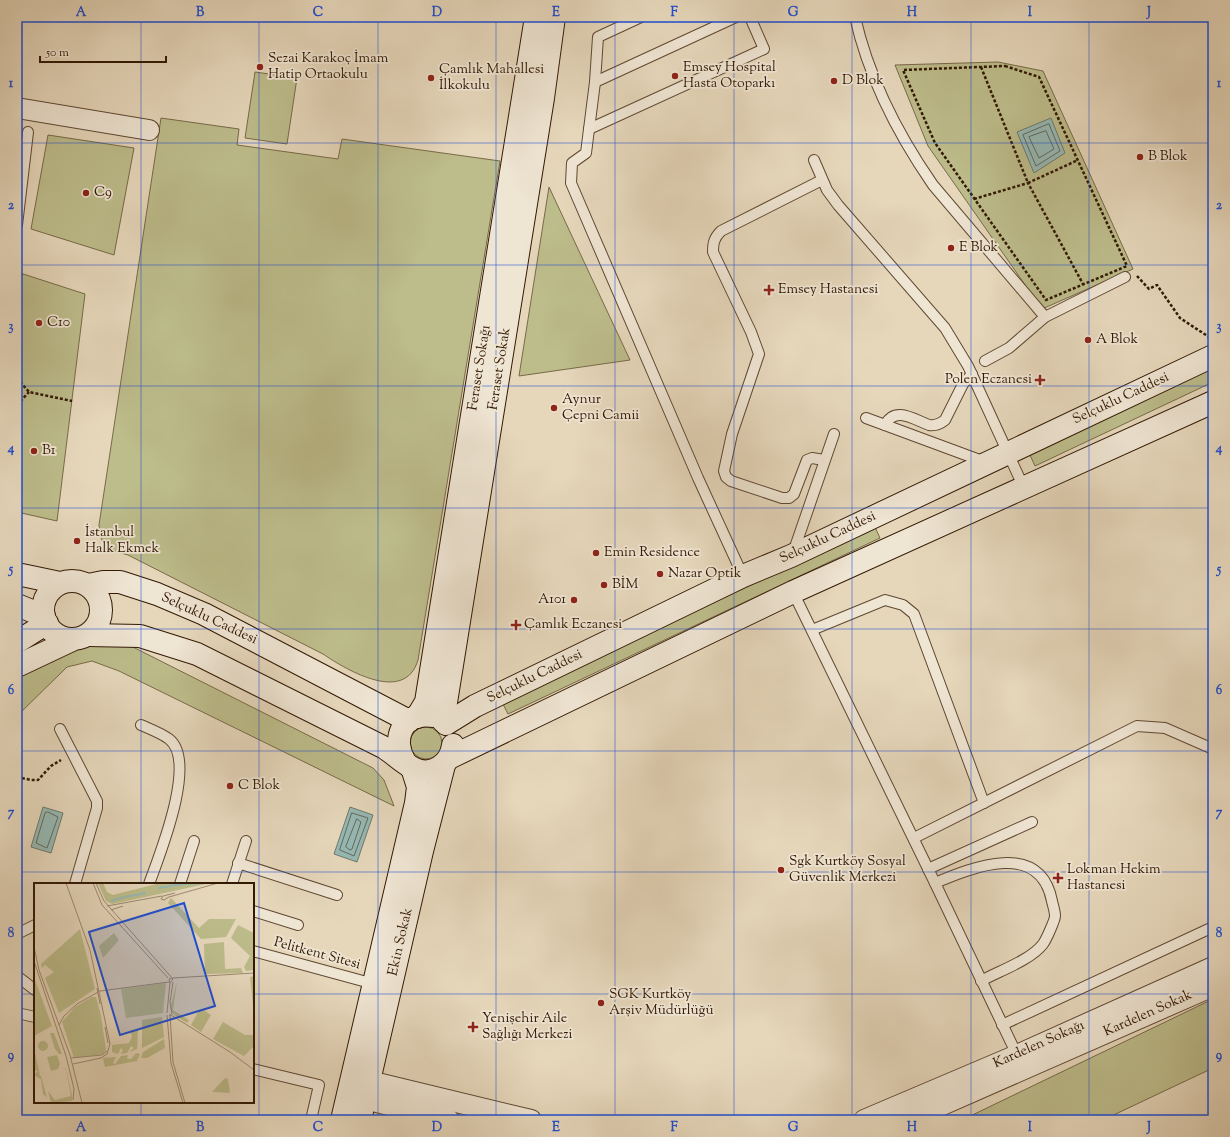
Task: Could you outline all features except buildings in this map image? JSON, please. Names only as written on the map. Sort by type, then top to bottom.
[{"type":"main road","name":"Feraset Sokağı","points":[[413,719],[426,702],[536,17]]},
{"type":"main road","name":"Feraset Sokak","points":[[444,723],[543,98],[554,17]]},
{"type":"main road","name":"Selçuklu Caddesi","points":[[444,723],[475,706],[743,576],[792,556],[1213,356]]},
{"type":"main road","points":[[17,605],[45,620],[55,634],[63,638],[140,636],[197,654],[385,748],[420,771],[428,771],[794,592],[1213,402]]},
{"type":"main road","points":[[17,574],[60,583],[79,581],[88,585],[100,600],[102,609],[101,618],[96,627],[80,637],[17,666]]},
{"type":"main road","name":"Selçuklu Caddesi","points":[[88,585],[103,582],[120,582],[157,594],[204,614],[413,719]]},
{"type":"main road","points":[[45,620],[44,603],[47,595],[60,583]]},
{"type":"main road","points":[[17,642],[45,620]]},
{"type":"main road","points":[[409,765],[399,750],[399,736],[403,728],[413,719],[435,717],[444,723],[452,735],[454,743],[446,761]]},
{"type":"main road","name":"Ekin Sokak","points":[[342,1120],[362,1089],[446,761]]},
{"type":"main road","name":"Ekin Sokak","points":[[360,1120],[374,984],[416,803],[418,787],[409,765]]},
{"type":"street","points":[[17,108],[149,130]]},
{"type":"street","name":"Kardelen Sokağı","points":[[864,1120],[1016,1055],[1213,967]]},
{"type":"street","name":"Kardelen Sokak","points":[[908,1120],[1213,986]]},
{"type":"street","points":[[362,1089],[449,1120]]},
{"type":"street","points":[[362,1089],[530,1120]]},
{"type":"lane","points":[[641,17],[598,37],[595,82],[586,153],[572,163],[571,183],[698,478],[743,576]]},
{"type":"lane","points":[[595,82],[736,17]]},
{"type":"lane","points":[[589,129],[764,49],[750,17]]},
{"type":"lane","points":[[855,17],[867,60],[877,87],[896,126],[917,162],[933,185],[1044,317]]},
{"type":"lane","points":[[17,225],[28,132]]},
{"type":"lane","points":[[814,160],[827,190],[838,205],[945,328],[959,349],[1009,452],[1024,488]]},
{"type":"lane","points":[[822,180],[721,231],[714,239],[713,252],[760,354],[732,434],[724,471],[726,477],[738,483],[782,498],[789,498],[794,494],[807,460],[812,458],[824,460]]},
{"type":"lane","points":[[985,361],[1009,348],[1044,317],[1125,277]]},
{"type":"lane","points":[[884,425],[892,415],[899,414],[929,425],[934,426],[942,423],[945,420],[963,384],[972,374]]},
{"type":"lane","points":[[866,418],[987,463]]},
{"type":"lane","points":[[792,556],[834,434]]},
{"type":"lane","points":[[794,592],[914,838],[1016,1055]]},
{"type":"lane","points":[[812,630],[885,600],[902,605],[914,614],[984,803]]},
{"type":"lane","points":[[142,725],[170,739],[178,755],[180,768],[179,790],[149,883]]},
{"type":"lane","points":[[914,838],[1137,726],[1165,728],[1213,749]]},
{"type":"lane","points":[[60,729],[97,801],[98,808],[75,883]]},
{"type":"lane","points":[[928,869],[1032,822]]},
{"type":"lane","points":[[180,883],[194,841]]},
{"type":"lane","points":[[232,883],[246,841]]},
{"type":"lane","points":[[238,863],[337,895]]},
{"type":"lane","points":[[935,883],[978,867],[1003,863],[1025,865],[1039,875],[1050,891],[1055,917],[1043,944],[1028,957],[980,981]]},
{"type":"lane","name":"Pelitkent Sitesi","points":[[254,911],[298,925]]},
{"type":"lane","points":[[17,934],[34,926]]},
{"type":"lane","points":[[1002,1025],[1213,927]]},
{"type":"lane","name":"Pelitkent Sitesi","points":[[254,951],[374,984]]},
{"type":"lane","points":[[17,976],[34,989]]},
{"type":"lane","points":[[17,1013],[34,1018]]},
{"type":"lane","points":[[254,1069],[319,1085],[311,1120]]},
{"type":"path","points":[[1127,266],[1046,300],[935,143],[903,70],[1005,66],[1039,77],[1127,266],[1149,289],[1157,285],[1180,318],[1213,339]]},
{"type":"path","points":[[981,67],[1028,183],[1083,284]]},
{"type":"path","points":[[974,199],[1028,183],[1078,160]]},
{"type":"path","points":[[17,279],[22,274]]},
{"type":"path","points":[[17,378],[29,392],[72,402]]},
{"type":"path","points":[[17,405],[29,392]]},
{"type":"path","points":[[17,777],[38,780],[51,766],[72,753]]},
{"type":"shaded area","points":[[998,62],[1043,71],[1133,269],[1042,309],[928,146],[895,65]]},
{"type":"shaded area","points":[[255,72],[297,78],[287,144],[245,138]]},
{"type":"shaded area","points":[[161,118],[239,129],[237,145],[338,159],[342,139],[500,161],[418,660],[411,673],[401,680],[389,682],[375,680],[361,675],[323,654],[128,555],[110,549],[101,539],[99,525]]},
{"type":"shaded area","points":[[48,135],[134,148],[114,255],[31,229]]},
{"type":"shaded area","points":[[549,187],[630,360],[519,376]]},
{"type":"shaded area","points":[[17,272],[85,294],[57,521],[17,512]]},
{"type":"shaded area","points":[[1213,366],[1213,382],[1035,466],[1029,453]]},
{"type":"shaded area","points":[[875,527],[880,538],[508,714],[502,702]]},
{"type":"shaded area","points":[[113,637],[373,768],[384,780],[394,806],[119,671],[92,661],[67,667],[17,716],[17,675],[53,645]]},
{"type":"shaded area","points":[[423,727],[429,727],[439,734],[442,743],[441,749],[435,756],[429,759],[423,759],[413,752],[410,746],[410,740],[417,730]]},
{"type":"shaded area","points":[[1213,999],[1213,1068],[1103,1120],[962,1120]]},
{"type":"water","points":[[1051,118],[1065,153],[1034,173],[1017,132]]},
{"type":"water","points":[[43,807],[63,813],[51,853],[31,847]]},
{"type":"water","points":[[350,807],[373,815],[357,862],[334,854]]},
{"type":"place","name":"Sezai Karakoç İmam Hatip Ortaokulu","points":[[260,67]]},
{"type":"place","name":"Emsey Hospital Hasta Otoparkı","points":[[675,76]]},
{"type":"place","name":"Çamlık Mahallesi İlkokulu","points":[[431,78]]},
{"type":"place","name":"D Blok","points":[[834,81]]},
{"type":"place","name":"B Blok","points":[[1140,157]]},
{"type":"place","name":"C9","points":[[86,193]]},
{"type":"place","name":"E Blok","points":[[951,248]]},
{"type":"place","name":"Emsey Hastanesi","points":[[769,290]]},
{"type":"place","name":"C10","points":[[39,323]]},
{"type":"place","name":"A Blok","points":[[1088,340]]},
{"type":"place","name":"Polen Eczanesi","points":[[1040,380]]},
{"type":"place","name":"Aynur Çepni Camii","points":[[554,408]]},
{"type":"place","name":"B1","points":[[34,451]]},
{"type":"place","name":"İstanbul Halk Ekmek","points":[[77,541]]},
{"type":"place","name":"Emin Residence","points":[[596,553]]},
{"type":"place","name":"Nazar Optik","points":[[660,574]]},
{"type":"place","name":"BİM","points":[[604,585]]},
{"type":"place","name":"A101","points":[[574,600]]},
{"type":"place","name":"Çamlık Eczanesi","points":[[516,625]]},
{"type":"place","name":"C Blok","points":[[230,786]]},
{"type":"place","name":"Sgk Kurtköy Sosyal Güvenlik Merkezi","points":[[781,870]]},
{"type":"place","name":"Lokman Hekim Hastanesi","points":[[1058,878]]},
{"type":"place","name":"SGK Kurtköy Arşiv Müdürlüğü","points":[[601,1003]]},
{"type":"place","name":"Yenişehir Aile Sağlığı Merkezi","points":[[473,1027]]}]
